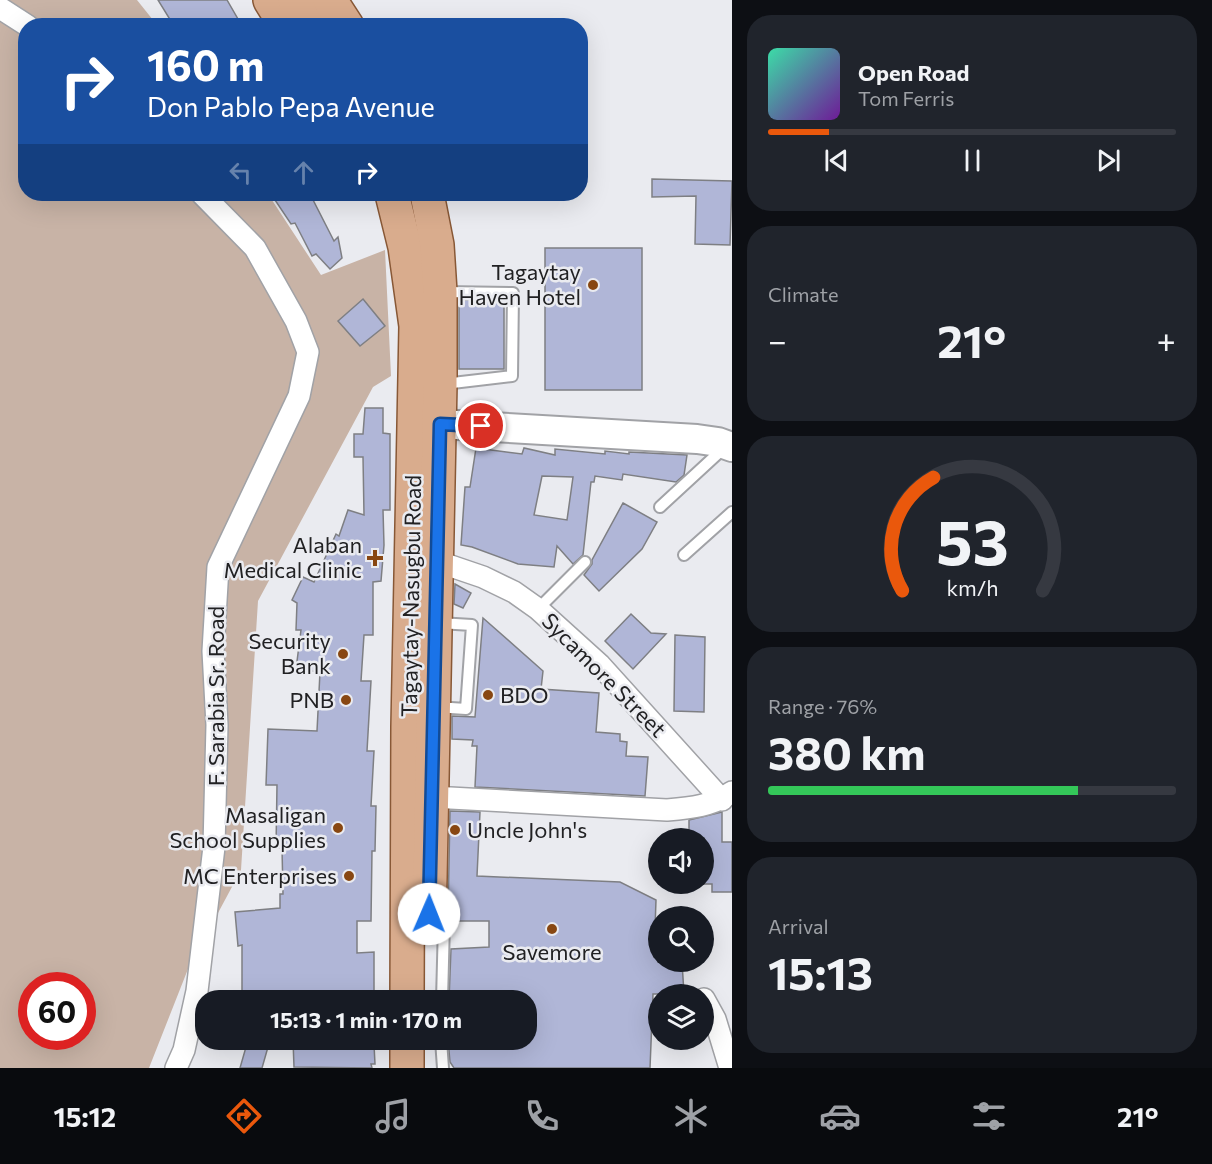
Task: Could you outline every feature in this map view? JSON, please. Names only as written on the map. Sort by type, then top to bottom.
[{"type":"main road","points":[[270,0],[281,18]]},
{"type":"main road","points":[[295,0],[307,18]]},
{"type":"main road","points":[[330,0],[342,18]]},
{"type":"main road","name":"Tagaytay-Nasugbu Road","points":[[378,201],[390,248],[396,292],[398,340],[386,874],[386,990]]},
{"type":"main road","name":"Tagaytay-Nasugbu Road","points":[[394,201],[405,247],[416,326],[408,728],[407,990]]},
{"type":"main road","name":"Tagaytay-Nasugbu Road","points":[[428,201],[437,244],[440,292],[440,424],[432,797],[439,902],[429,990]]},
{"type":"main road","points":[[386,1050],[386,1068]]},
{"type":"main road","points":[[407,1050],[407,1068]]},
{"type":"main road","points":[[428,1050],[428,1068]]},
{"type":"street","points":[[0,8],[18,20]]},
{"type":"street","name":"F. Sarabia Sr. Road","points":[[176,1068],[184,1050],[197,991],[214,848],[218,725],[213,651],[218,567],[299,396],[308,352],[296,321],[255,248],[209,201]]},
{"type":"street","points":[[440,424],[656,436],[710,441],[730,446]]},
{"type":"street","name":"Sycamore Street","points":[[436,561],[483,576],[514,592],[538,609],[600,665],[727,795]]},
{"type":"street","points":[[432,797],[667,810],[697,807],[727,795]]},
{"type":"street","points":[[714,1017],[730,1068]]},
{"type":"lane","points":[[440,292],[513,293],[512,376],[440,384]]},
{"type":"lane","points":[[660,507],[730,446]]},
{"type":"lane","points":[[684,555],[732,512]]},
{"type":"lane","points":[[538,609],[585,562]]},
{"type":"lane","points":[[439,902],[442,990]]},
{"type":"lane","points":[[441,1050],[442,1068]]},
{"type":"shaded area","points":[[0,0],[137,0],[151,18],[18,18],[18,201],[273,201],[321,275],[385,250],[391,376],[373,387],[258,601],[241,870],[188,969],[149,1068],[0,1068]]},
{"type":"building","points":[[158,0],[227,0],[237,18],[169,18]]},
{"type":"building","points":[[652,179],[732,181],[730,245],[695,244],[696,196],[652,197]]},
{"type":"building","points":[[276,201],[314,201],[334,241],[338,237],[342,258],[330,269],[316,254],[312,256],[295,223],[291,224]]},
{"type":"building","name":"Tagaytay Haven Hotel","points":[[545,248],[642,248],[642,390],[545,390]]},
{"type":"building","points":[[363,299],[385,326],[360,346],[338,321]]},
{"type":"building","points":[[459,300],[504,300],[504,369],[459,369]]},
{"type":"building","points":[[365,408],[383,408],[383,433],[390,434],[390,510],[383,510],[384,545],[381,581],[373,582],[373,635],[364,635],[361,681],[371,681],[367,751],[374,751],[371,806],[376,806],[375,851],[372,851],[371,921],[357,921],[357,953],[374,952],[374,990],[242,990],[242,945],[238,946],[235,912],[280,908],[280,894],[283,894],[282,848],[276,848],[277,785],[266,785],[268,729],[317,731],[320,672],[296,669],[301,630],[296,630],[297,603],[292,600],[303,577],[314,582],[336,534],[339,536],[348,510],[364,515],[363,457],[354,457],[354,434],[363,434]]},
{"type":"building","points":[[476,448],[522,454],[524,448],[555,455],[555,449],[605,454],[605,451],[629,454],[629,452],[687,455],[684,475],[676,482],[623,474],[622,480],[595,476],[594,482],[591,482],[583,555],[573,564],[557,546],[554,567],[518,564],[461,545],[465,487],[470,487]],"holes":[[[542,476],[573,477],[567,520],[534,515]]]},
{"type":"building","points":[[623,503],[657,522],[642,549],[599,591],[584,575]]},
{"type":"building","points":[[455,584],[471,593],[463,608],[454,604]]},
{"type":"building","points":[[631,614],[651,633],[666,634],[633,669],[605,641]]},
{"type":"building","points":[[483,618],[543,671],[541,689],[599,693],[596,732],[620,734],[620,741],[627,742],[626,756],[648,757],[645,796],[475,787],[477,746],[472,746],[473,740],[452,739],[452,716],[475,717]]},
{"type":"building","points":[[675,635],[705,637],[704,712],[674,711]]},
{"type":"building","name":"Savemore","points":[[450,811],[480,812],[477,876],[620,882],[656,900],[656,906],[648,906],[648,972],[683,972],[683,984],[648,984],[650,1068],[454,1068],[450,1062],[449,1050],[537,1050],[537,990],[449,990],[451,949],[489,947],[489,921],[451,921],[448,917]]},
{"type":"building","points":[[722,812],[722,842],[732,842],[732,892],[714,892],[714,828],[689,828],[689,820]]},
{"type":"building","points":[[245,1050],[267,1050],[262,1068],[240,1068]]},
{"type":"building","points":[[293,1050],[374,1050],[375,1064],[371,1064],[372,1068],[294,1067]]},
{"type":"place","name":"Tagaytay Haven Hotel","points":[[593,285]]},
{"type":"place","name":"Alaban Medical Clinic","points":[[375,558]]},
{"type":"place","name":"Security Bank","points":[[343,654]]},
{"type":"place","name":"BDO","points":[[488,695]]},
{"type":"place","name":"PNB","points":[[346,700]]},
{"type":"place","name":"Masaligan School Supplies","points":[[338,828]]},
{"type":"place","name":"Uncle John's","points":[[455,830]]},
{"type":"place","name":"MC Enterprises","points":[[349,876]]},
{"type":"place","name":"Savemore","points":[[552,929]]},
{"type":"route","points":[[429,914],[440,424],[481,426]]}]
